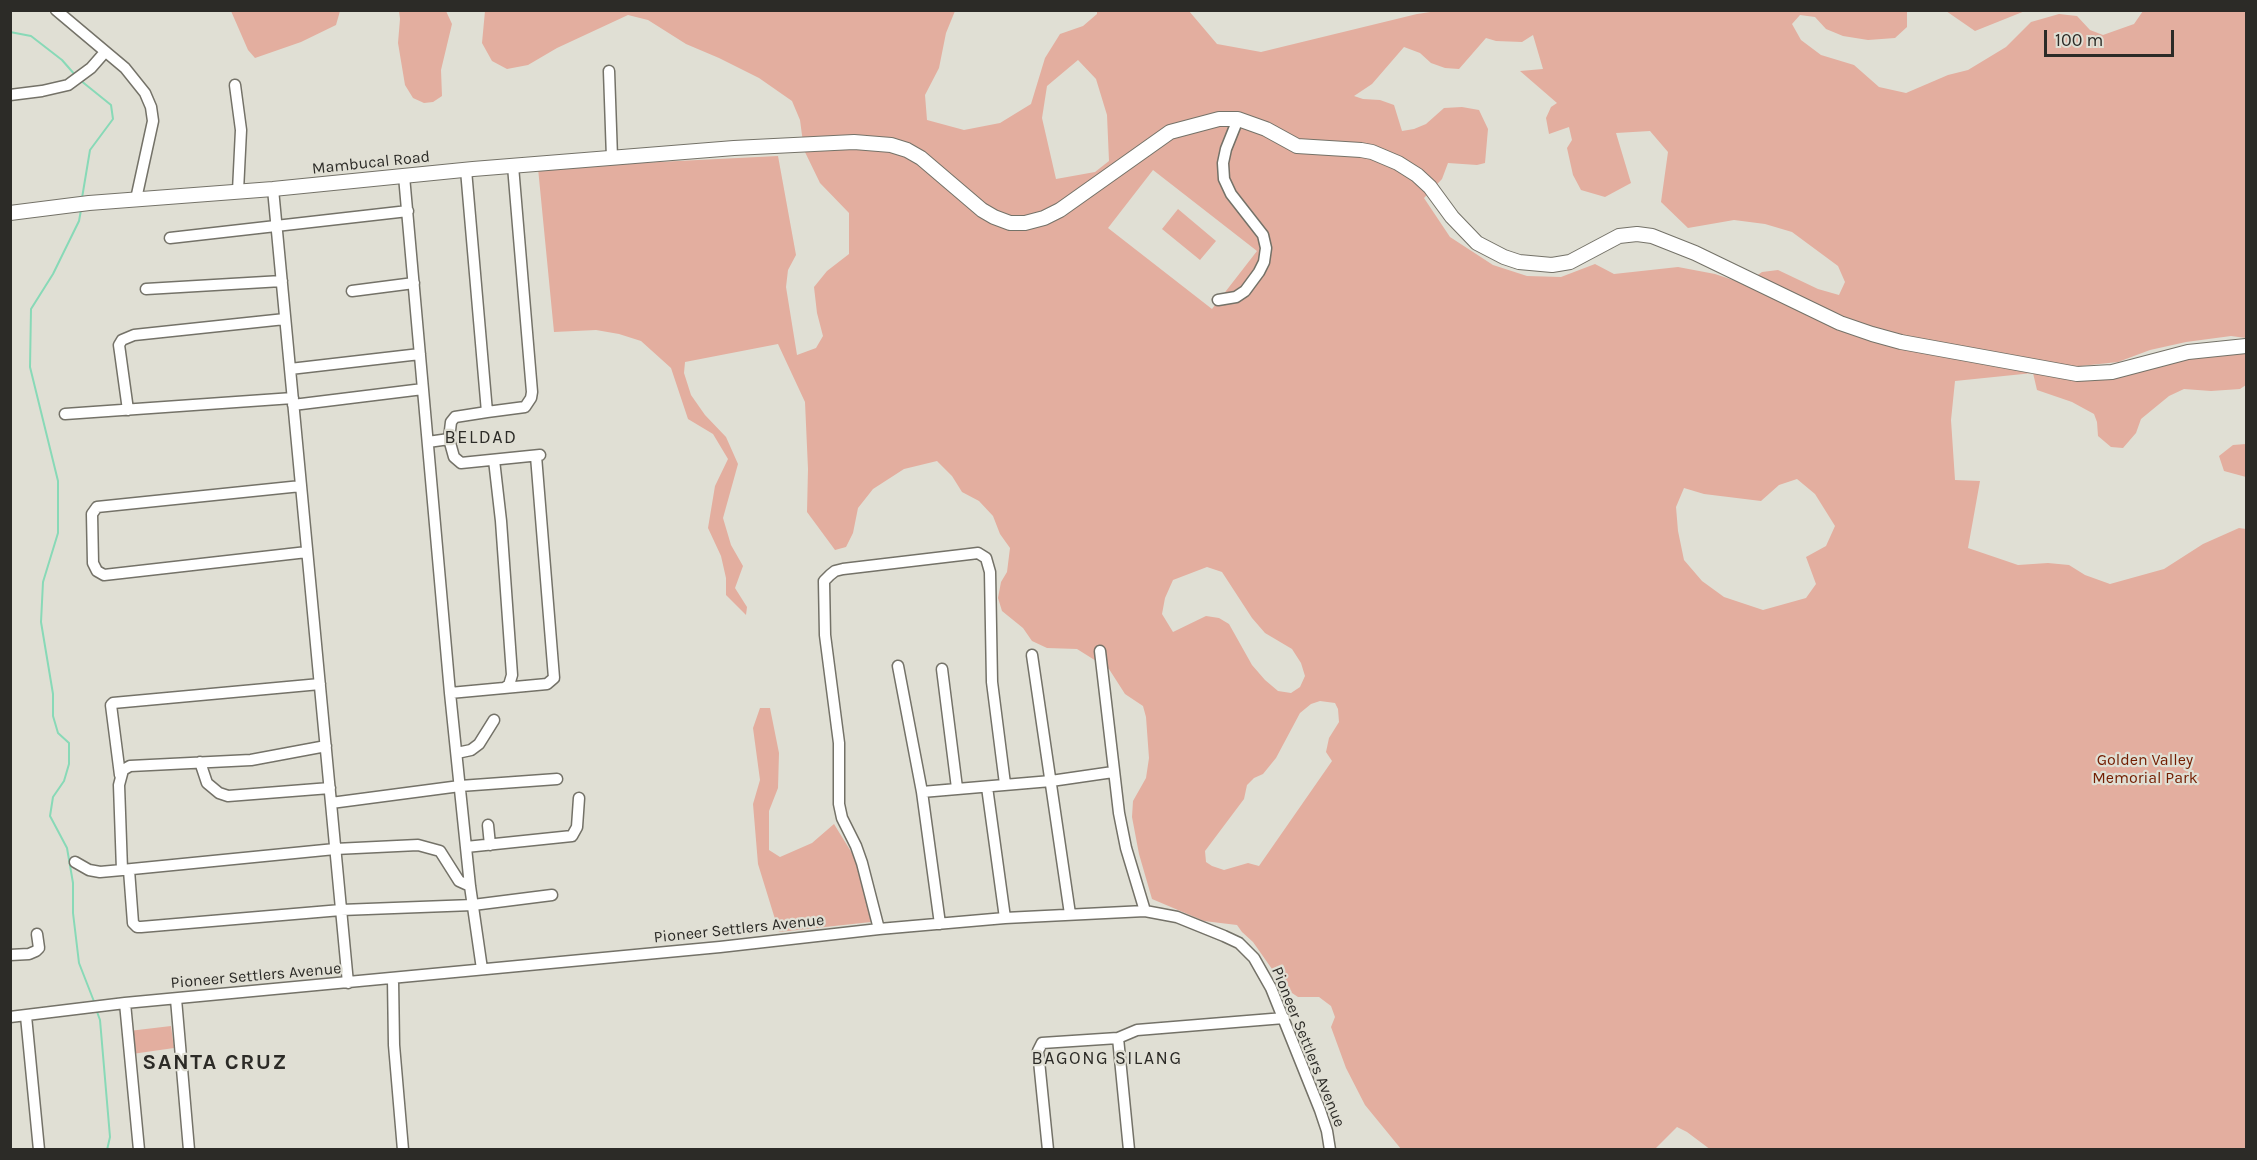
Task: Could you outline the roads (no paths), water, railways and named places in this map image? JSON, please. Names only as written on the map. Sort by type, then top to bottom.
[{"type":"main road","name":"Mambucal Road","points":[[10,213],[82,204],[273,189],[513,166],[734,148],[854,142],[891,145],[921,158],[982,210],[1010,223],[1025,223],[1044,218],[1060,210],[1170,132],[1219,119],[1238,119]]},
{"type":"main road","points":[[1238,119],[1266,129],[1297,146],[1361,150],[1398,163],[1430,187],[1452,217],[1478,243],[1519,262],[1552,265],[1570,262],[1619,236],[1637,234],[1652,236],[1695,253],[1840,323],[1872,334],[1901,342],[2076,374],[2112,372],[2188,352],[2247,346]]},
{"type":"street","points":[[56,10],[125,68],[137,82],[151,107],[153,121],[136,199]]},
{"type":"street","points":[[10,95],[57,88],[79,78],[105,52]]},
{"type":"street","points":[[609,71],[612,158]]},
{"type":"street","points":[[235,85],[241,130],[238,191]]},
{"type":"street","points":[[1218,300],[1236,297],[1245,291],[1264,262],[1266,248],[1263,235],[1231,194],[1224,179],[1223,163],[1226,149],[1238,119]]},
{"type":"street","points":[[450,693],[548,684],[554,678],[538,455],[461,463],[454,457],[449,439],[452,419],[461,415],[525,407],[531,398],[513,166]]},
{"type":"street","points":[[466,170],[488,412]]},
{"type":"street","points":[[404,176],[450,693],[470,886],[482,969]]},
{"type":"street","points":[[273,189],[348,983]]},
{"type":"street","points":[[170,238],[408,211]]},
{"type":"street","points":[[146,289],[282,281]]},
{"type":"street","points":[[352,291],[414,283]]},
{"type":"street","points":[[128,410],[119,345],[127,337],[285,319]]},
{"type":"street","points":[[290,369],[420,354]]},
{"type":"street","points":[[65,414],[293,401],[423,389]]},
{"type":"street","points":[[428,442],[449,439]]},
{"type":"street","points":[[494,460],[501,521],[512,675],[509,685],[504,688]]},
{"type":"street","points":[[301,486],[101,506],[92,514],[93,563],[104,575],[307,552]]},
{"type":"street","points":[[879,929],[862,863],[842,818],[839,804],[839,742],[825,635],[824,581],[830,575],[843,569],[978,553],[987,558],[990,572],[992,682],[1005,784]]},
{"type":"street","points":[[1100,651],[1113,772],[1126,848],[1145,911]]},
{"type":"street","points":[[1032,655],[1070,914]]},
{"type":"street","points":[[898,666],[922,792],[940,924]]},
{"type":"street","points":[[942,669],[957,788]]},
{"type":"street","points":[[320,684],[112,703],[120,775],[125,870],[133,922],[137,927],[341,910],[473,905],[552,895]]},
{"type":"street","points":[[457,753],[466,752],[479,744],[494,720]]},
{"type":"street","points":[[120,775],[130,766],[251,760],[326,746]]},
{"type":"street","points":[[200,762],[207,783],[219,793],[228,796],[330,789]]},
{"type":"street","points":[[922,792],[1051,781],[1113,772]]},
{"type":"street","points":[[331,802],[460,786],[557,779]]},
{"type":"street","points":[[987,787],[1005,918]]},
{"type":"street","points":[[466,847],[572,836],[578,828],[579,798]]},
{"type":"street","points":[[488,825],[490,845]]},
{"type":"street","points":[[75,862],[89,870],[100,872],[335,849],[396,845],[431,847],[445,856],[459,881],[470,886]]},
{"type":"street","name":"Pioneer Settlers Avenue","points":[[10,1017],[125,1003],[720,947],[879,929],[1005,918],[1145,911],[1177,917],[1224,936],[1246,949],[1266,976],[1284,1018],[1320,1110],[1330,1149]]},
{"type":"street","points":[[10,955],[29,954],[36,951],[39,948],[37,934]]},
{"type":"street","points":[[393,979],[394,1045],[403,1149]]},
{"type":"street","points":[[176,999],[189,1149]]},
{"type":"street","points":[[125,1003],[139,1149]]},
{"type":"street","points":[[26,1016],[39,1149]]},
{"type":"street","points":[[1048,1149],[1038,1051],[1040,1046],[1048,1042],[1118,1038],[1137,1030],[1284,1018]]},
{"type":"street","points":[[1118,1038],[1129,1149]]},
{"type":"waterway","points":[[10,32],[31,36],[62,60],[76,76]]},
{"type":"waterway","points":[[80,80],[111,105],[113,119],[90,150],[82,198]]},
{"type":"waterway","points":[[81,210],[79,221],[53,274],[31,309],[30,367],[58,481],[58,533],[43,582],[41,622],[53,694],[53,716],[58,733],[69,743],[69,764],[64,781],[53,797],[50,816],[67,848],[73,883],[73,913],[79,963],[95,1004]]},
{"type":"waterway","points":[[96,1009],[100,1020],[110,1137],[107,1150]]},
{"type":"district","name":"BELDAD","points":[[481,438]]},
{"type":"district","name":"BAGONG SILANG","points":[[1107,1059]]},
{"type":"district","name":"SANTA CRUZ","points":[[215,1063]]},
{"type":"park label","name":"Golden Valley Memorial Park","points":[[2145,769]]}]
